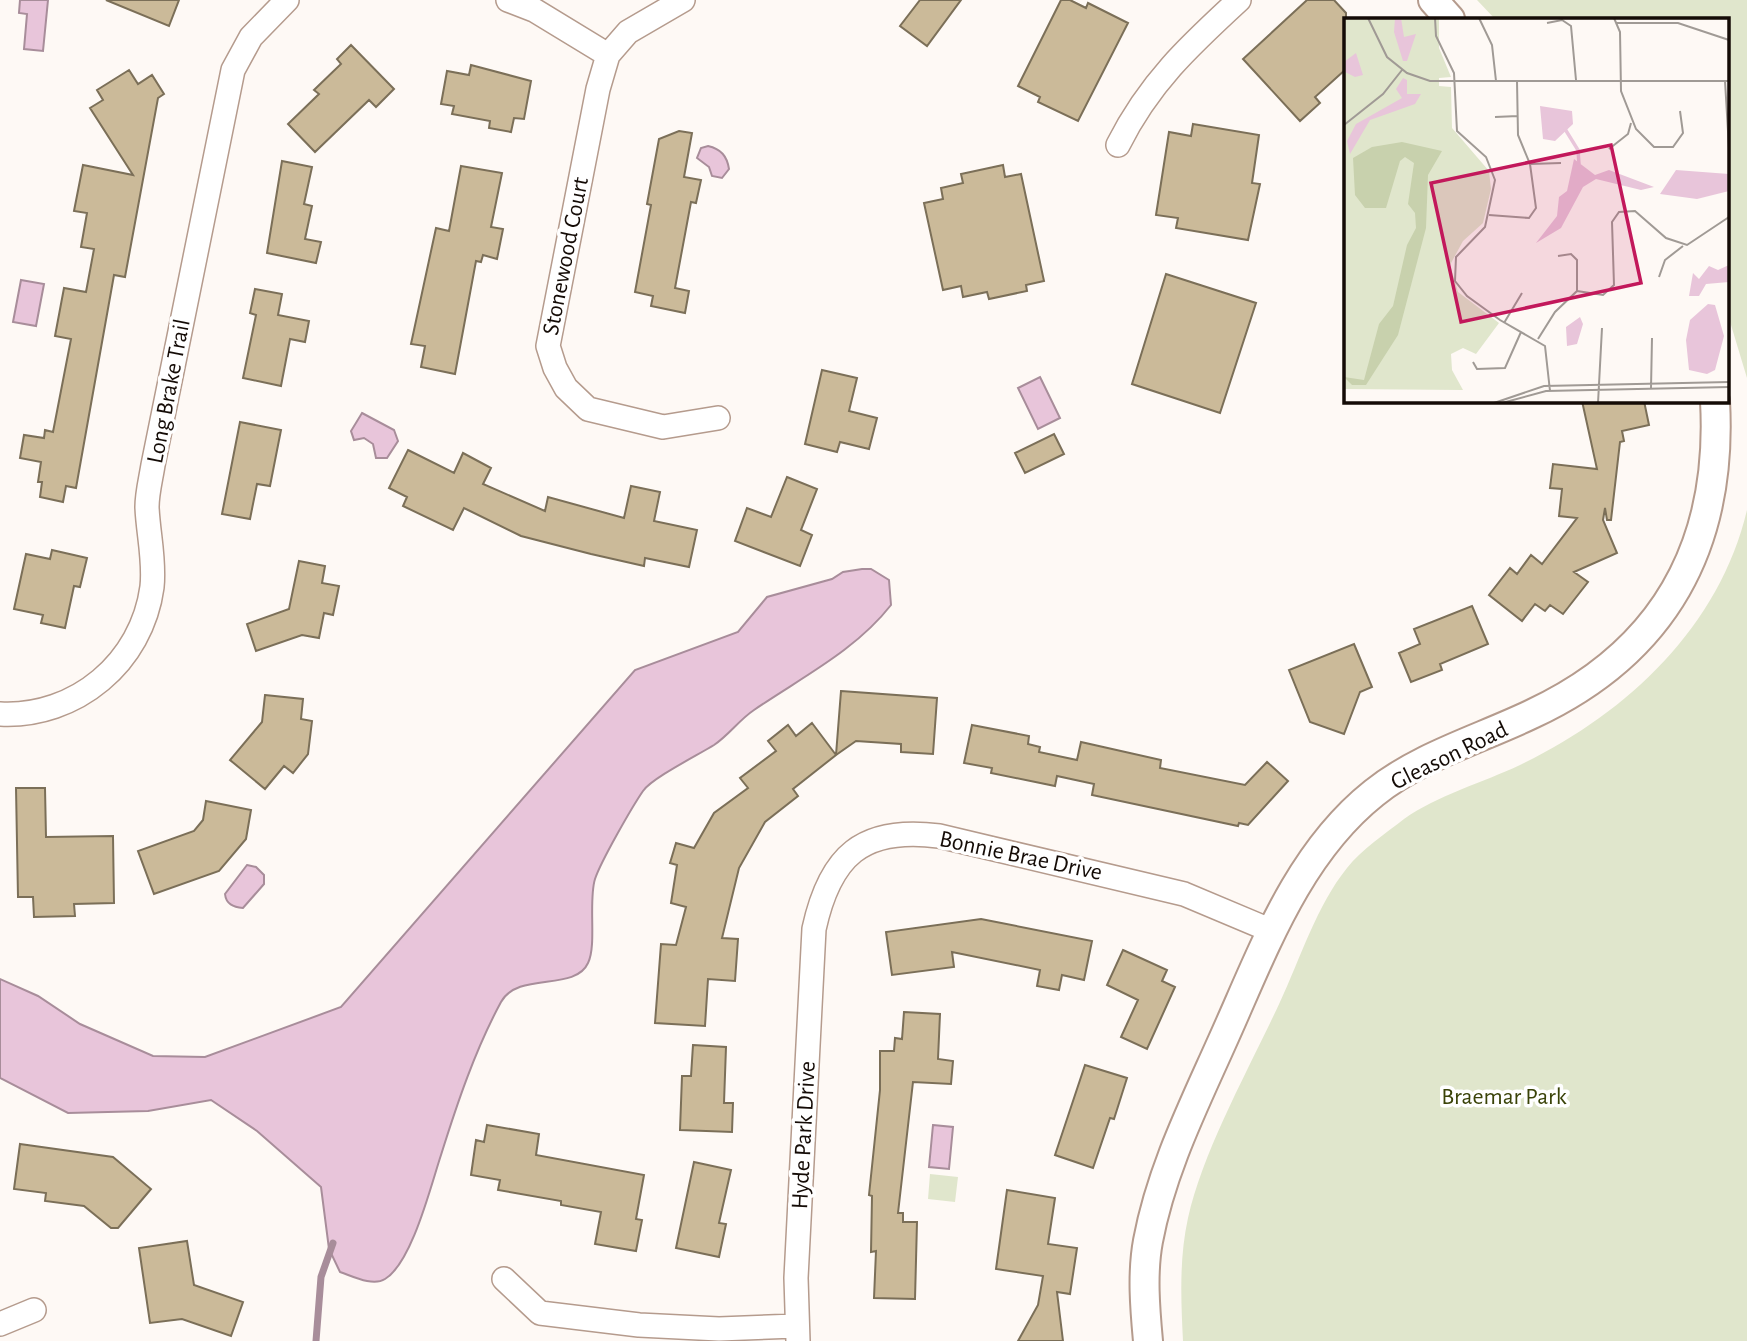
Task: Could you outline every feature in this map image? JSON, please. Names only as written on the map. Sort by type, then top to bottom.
[{"type":"street","name":"Long Brake Trail","points":[[0,714],[21,715],[59,706],[95,687],[123,659],[142,624],[152,586],[147,505],[153,465],[233,70],[251,37],[287,0]]},
{"type":"street","points":[[508,0],[534,10],[608,55]]},
{"type":"street","name":"Stonewood Court","points":[[684,0],[628,32],[608,55],[598,89],[548,346],[566,388],[588,409],[663,428],[718,418]]},
{"type":"street","points":[[1118,145],[1148,92],[1172,62],[1239,0]]},
{"type":"street","points":[[1433,0],[1449,18]]},
{"type":"street","name":"Gleason Road","points":[[1148,1341],[1144,1306],[1148,1244],[1161,1186],[1272,931],[1311,860],[1338,827],[1374,793],[1414,766],[1534,713],[1584,687],[1628,652],[1664,610],[1692,558],[1710,507],[1718,447],[1715,402]]},
{"type":"street","name":"Bonnie Brae Drive","points":[[814,929],[820,901],[831,878],[853,851],[880,836],[911,832],[1068,865],[1171,891],[1272,931]]},
{"type":"street","name":"Hyde Park Drive","points":[[796,1334],[814,929]]},
{"type":"street","points":[[504,1279],[540,1313],[639,1325],[796,1334]]},
{"type":"street","points":[[0,1324],[34,1310]]},
{"type":"green space","points":[[1477,0],[1747,0],[1747,378],[1730,322],[1730,18],[1494,18]]},
{"type":"green space","name":"Braemar Park","points":[[1747,510],[1747,1341],[1183,1341],[1183,1249],[1188,1218],[1204,1165],[1318,915],[1336,883],[1366,848],[1404,819],[1445,796],[1520,765],[1559,744],[1631,693],[1663,663],[1691,629],[1715,592],[1734,553]]},
{"type":"green space","points":[[930,1174],[958,1177],[955,1202],[928,1199]]},
{"type":"shaded area","points":[[20,0],[48,0],[43,51],[24,49],[27,14],[19,13]]},
{"type":"shaded area","points":[[708,146],[720,151],[727,160],[729,169],[722,178],[712,176],[709,167],[697,158],[701,148]]},
{"type":"shaded area","points":[[21,280],[44,284],[36,326],[13,322]]},
{"type":"shaded area","points":[[1040,377],[1060,418],[1038,429],[1018,388]]},
{"type":"shaded area","points":[[362,413],[394,430],[398,441],[387,458],[376,458],[373,444],[364,438],[354,440],[351,431]]},
{"type":"shaded area","points":[[871,569],[889,580],[891,605],[844,650],[754,710],[714,745],[665,773],[643,791],[595,879],[592,945],[588,963],[581,972],[571,977],[520,987],[509,993],[501,1002],[467,1077],[412,1241],[395,1270],[385,1279],[375,1282],[340,1272],[329,1249],[321,1187],[257,1131],[211,1100],[148,1111],[68,1113],[0,1078],[0,979],[38,996],[80,1024],[153,1056],[205,1057],[341,1007],[635,670],[738,632],[767,597],[832,579],[843,572]]},
{"type":"shaded area","points":[[247,865],[256,867],[264,875],[264,884],[243,908],[239,908],[228,903],[225,894]]},
{"type":"shaded area","points":[[933,1125],[953,1127],[949,1169],[929,1167]]},
{"type":"building","points":[[106,0],[179,0],[169,26]]},
{"type":"building","points":[[920,0],[961,0],[927,46],[900,26]]},
{"type":"building","points":[[1061,0],[1070,0],[1086,8],[1088,3],[1128,23],[1078,121],[1038,102],[1040,97],[1018,86]]},
{"type":"building","points":[[1307,0],[1334,0],[1346,13],[1344,71],[1315,97],[1320,103],[1300,121],[1243,59]]},
{"type":"building","points":[[351,45],[394,89],[376,107],[369,100],[315,152],[288,124],[319,94],[314,90],[341,64],[337,59]]},
{"type":"building","points":[[471,65],[531,81],[524,119],[514,118],[511,132],[489,128],[490,121],[452,114],[454,106],[441,104],[447,71],[469,75]]},
{"type":"building","points":[[129,70],[138,84],[152,75],[164,94],[158,98],[125,277],[114,275],[76,488],[66,486],[63,502],[40,497],[42,482],[38,482],[41,462],[20,458],[24,435],[44,438],[45,430],[53,432],[71,339],[55,336],[64,288],[86,292],[94,249],[81,247],[87,213],[74,211],[83,165],[133,175],[90,108],[103,100],[97,90]]},
{"type":"building","points":[[1193,124],[1259,135],[1252,183],[1260,184],[1248,240],[1176,228],[1178,218],[1156,215],[1169,132],[1191,136]]},
{"type":"building","points":[[679,131],[692,133],[684,177],[701,180],[696,203],[691,202],[675,288],[689,291],[685,313],[651,306],[653,296],[635,292],[651,205],[647,204],[659,139]]},
{"type":"building","points":[[282,161],[312,167],[304,204],[312,206],[305,239],[321,242],[316,263],[267,253]]},
{"type":"building","points":[[1003,165],[1005,177],[1021,174],[1044,281],[1026,285],[1027,291],[989,299],[987,292],[963,297],[961,286],[943,290],[924,203],[943,199],[941,188],[963,183],[961,174]]},
{"type":"building","points":[[461,166],[502,173],[491,227],[503,229],[497,259],[483,255],[481,262],[476,261],[455,374],[421,367],[425,346],[411,344],[436,228],[449,231]]},
{"type":"building","points":[[1166,274],[1256,303],[1220,413],[1132,384]]},
{"type":"building","points":[[255,289],[282,294],[278,315],[309,321],[305,342],[290,339],[281,386],[243,378],[256,315],[250,313]]},
{"type":"building","points":[[822,370],[857,378],[849,411],[877,418],[869,449],[840,442],[837,452],[805,444]]},
{"type":"building","points":[[1582,402],[1644,402],[1649,425],[1622,431],[1624,441],[1620,442],[1611,520],[1607,520],[1605,508],[1603,520],[1617,553],[1574,572],[1588,582],[1563,614],[1550,605],[1545,611],[1535,604],[1522,621],[1489,595],[1510,568],[1517,574],[1531,555],[1542,564],[1577,518],[1559,516],[1562,489],[1550,488],[1553,464],[1597,469]]},
{"type":"building","points":[[240,422],[281,430],[270,486],[257,484],[250,519],[222,514]]},
{"type":"building","points":[[1054,434],[1064,454],[1025,473],[1015,453]]},
{"type":"building","points":[[408,450],[454,473],[463,453],[491,468],[483,484],[545,511],[548,497],[624,518],[631,486],[660,492],[654,521],[697,530],[689,567],[645,558],[644,566],[521,536],[464,508],[453,530],[403,506],[407,497],[389,488]]},
{"type":"building","points":[[787,477],[817,489],[801,530],[812,535],[800,566],[735,541],[747,508],[771,517]]},
{"type":"building","points":[[52,550],[87,558],[80,587],[74,586],[65,628],[41,623],[43,615],[14,609],[26,554],[50,559]]},
{"type":"building","points":[[299,561],[325,566],[322,583],[339,586],[333,615],[324,613],[319,638],[302,635],[256,651],[247,624],[289,609]]},
{"type":"building","points":[[1472,606],[1488,644],[1440,664],[1442,670],[1411,682],[1399,653],[1420,644],[1414,629]]},
{"type":"building","points":[[1354,644],[1372,687],[1360,692],[1344,734],[1310,722],[1289,670]]},
{"type":"building","points":[[841,691],[937,698],[933,754],[901,752],[901,744],[856,741],[836,755]]},
{"type":"building","points":[[265,695],[303,699],[301,719],[312,721],[308,754],[293,773],[284,766],[265,789],[230,760],[262,722]]},
{"type":"building","points":[[812,723],[836,755],[793,789],[798,796],[765,822],[739,868],[722,938],[738,939],[735,981],[708,979],[705,1026],[655,1023],[661,944],[676,945],[686,907],[671,903],[677,865],[670,863],[676,843],[694,848],[714,813],[748,788],[740,778],[776,751],[768,741],[788,725],[796,736]]},
{"type":"building","points":[[972,725],[1029,736],[1028,744],[1040,747],[1039,752],[1077,760],[1081,742],[1161,760],[1160,768],[1245,785],[1267,762],[1288,781],[1248,825],[1239,823],[1238,826],[1092,795],[1094,784],[1057,776],[1055,786],[991,773],[992,768],[964,763]]},
{"type":"building","points":[[16,788],[45,788],[46,837],[113,836],[114,903],[74,904],[75,916],[34,917],[33,897],[18,897]]},
{"type":"building","points":[[206,801],[251,810],[246,839],[219,871],[154,894],[138,851],[194,831],[203,820]]},
{"type":"building","points":[[981,919],[1092,941],[1084,980],[1062,975],[1059,990],[1037,986],[1040,970],[952,952],[954,967],[892,975],[886,932]]},
{"type":"building","points":[[1123,950],[1167,970],[1162,981],[1175,987],[1147,1049],[1121,1037],[1138,1000],[1107,985]]},
{"type":"building","points":[[904,1012],[940,1014],[938,1059],[953,1061],[951,1084],[913,1082],[898,1213],[903,1213],[903,1222],[917,1222],[915,1299],[874,1298],[876,1251],[871,1252],[872,1196],[869,1195],[880,1090],[880,1051],[894,1051],[895,1038],[902,1039]]},
{"type":"building","points":[[693,1045],[726,1047],[724,1103],[733,1103],[732,1132],[680,1130],[682,1076],[691,1076]]},
{"type":"building","points":[[1085,1065],[1127,1078],[1114,1119],[1110,1118],[1093,1168],[1055,1155]]},
{"type":"building","points":[[487,1125],[539,1134],[536,1155],[644,1175],[636,1219],[642,1220],[636,1251],[595,1244],[601,1212],[561,1205],[561,1201],[498,1190],[500,1180],[471,1175],[476,1140],[484,1142]]},
{"type":"building","points":[[20,1144],[113,1157],[151,1189],[118,1228],[111,1228],[84,1206],[45,1201],[46,1193],[14,1189]]},
{"type":"building","points":[[694,1162],[731,1170],[719,1223],[726,1224],[719,1257],[676,1248]]},
{"type":"building","points":[[1007,1190],[1055,1198],[1048,1244],[1077,1248],[1070,1294],[1057,1292],[1063,1341],[1018,1341],[1038,1305],[1043,1276],[996,1269]]},
{"type":"building","points":[[187,1241],[194,1285],[243,1302],[231,1336],[182,1319],[150,1323],[139,1248]]},
{"type":"waterway","points":[[316,1341],[321,1277],[333,1243]]}]
